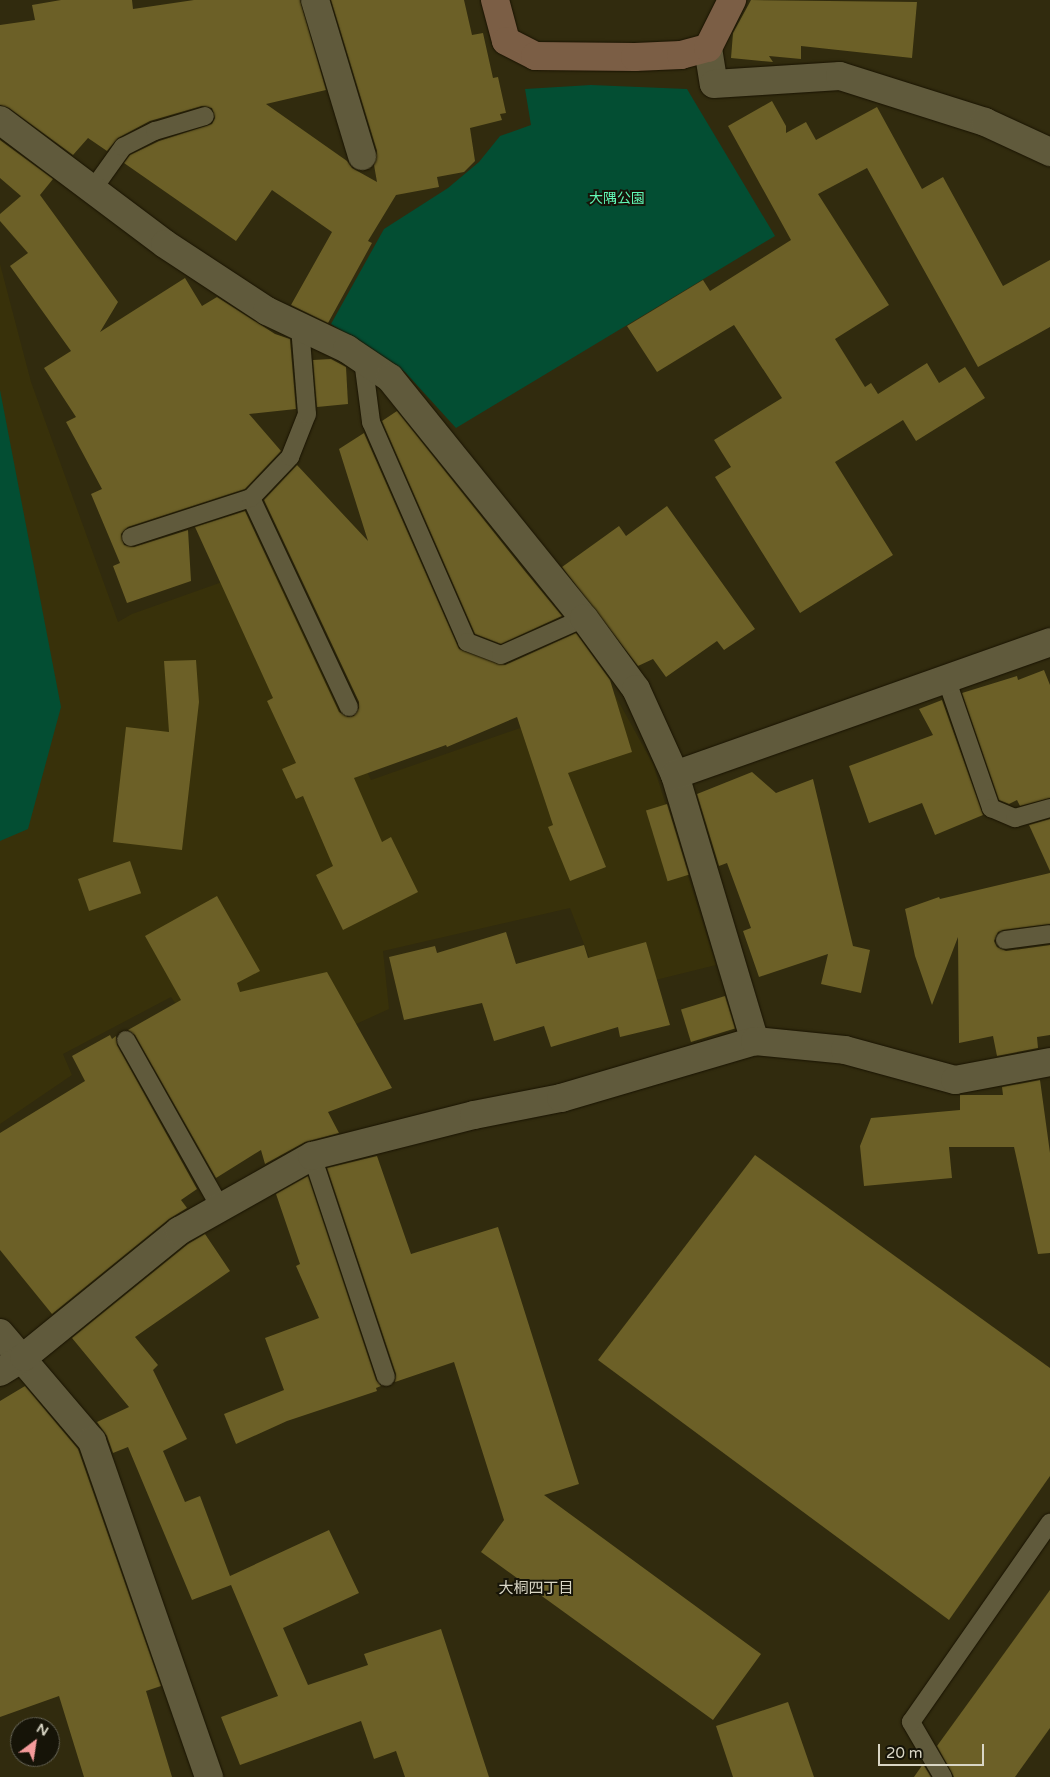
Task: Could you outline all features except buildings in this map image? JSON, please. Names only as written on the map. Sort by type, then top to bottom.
[{"type":"street","points":[[315,0],[362,156]]},
{"type":"street","points":[[495,0],[506,41],[535,56],[681,55],[708,48]]},
{"type":"street","points":[[732,0],[708,48],[714,84],[840,76],[985,122],[1050,152]]},
{"type":"street","points":[[0,120],[165,244],[267,311],[362,360],[390,378],[584,618],[636,689],[675,775],[755,1041]]},
{"type":"street","points":[[675,775],[1050,642]]},
{"type":"street","points":[[0,1372],[24,1357],[179,1231],[312,1156],[474,1115],[561,1098],[755,1041],[845,1050],[954,1080],[1049,1066]]},
{"type":"street","points":[[0,1332],[24,1357],[92,1441],[209,1777]]},
{"type":"lane","points":[[93,189],[123,148],[155,131],[205,116]]},
{"type":"lane","points":[[131,537],[251,498],[290,457],[307,414],[300,327]]},
{"type":"lane","points":[[362,360],[371,422],[467,642],[500,655],[584,618]]},
{"type":"lane","points":[[251,498],[349,707]]},
{"type":"lane","points":[[946,678],[991,808],[1015,818],[1050,808]]},
{"type":"lane","points":[[1005,940],[1050,934]]},
{"type":"lane","points":[[126,1040],[220,1207]]},
{"type":"lane","points":[[312,1156],[386,1377]]},
{"type":"lane","points":[[942,1777],[911,1722],[1050,1523]]},
{"type":"shaded area","points":[[0,264],[31,382],[118,622],[132,614],[273,564],[371,780],[615,695],[653,764],[716,965],[603,993],[570,908],[383,951],[389,1009],[229,1082],[171,997],[63,1054],[72,1075],[0,1124]]},
{"type":"green space","name":"大隅公園","points":[[591,85],[687,89],[775,236],[456,428],[405,372],[331,324],[384,229],[448,188],[479,162],[500,136],[531,125],[525,89]]},
{"type":"green space","points":[[0,390],[61,707],[28,829],[0,841]]},
{"type":"district","name":"大桐四丁目","points":[[536,1589]]}]
